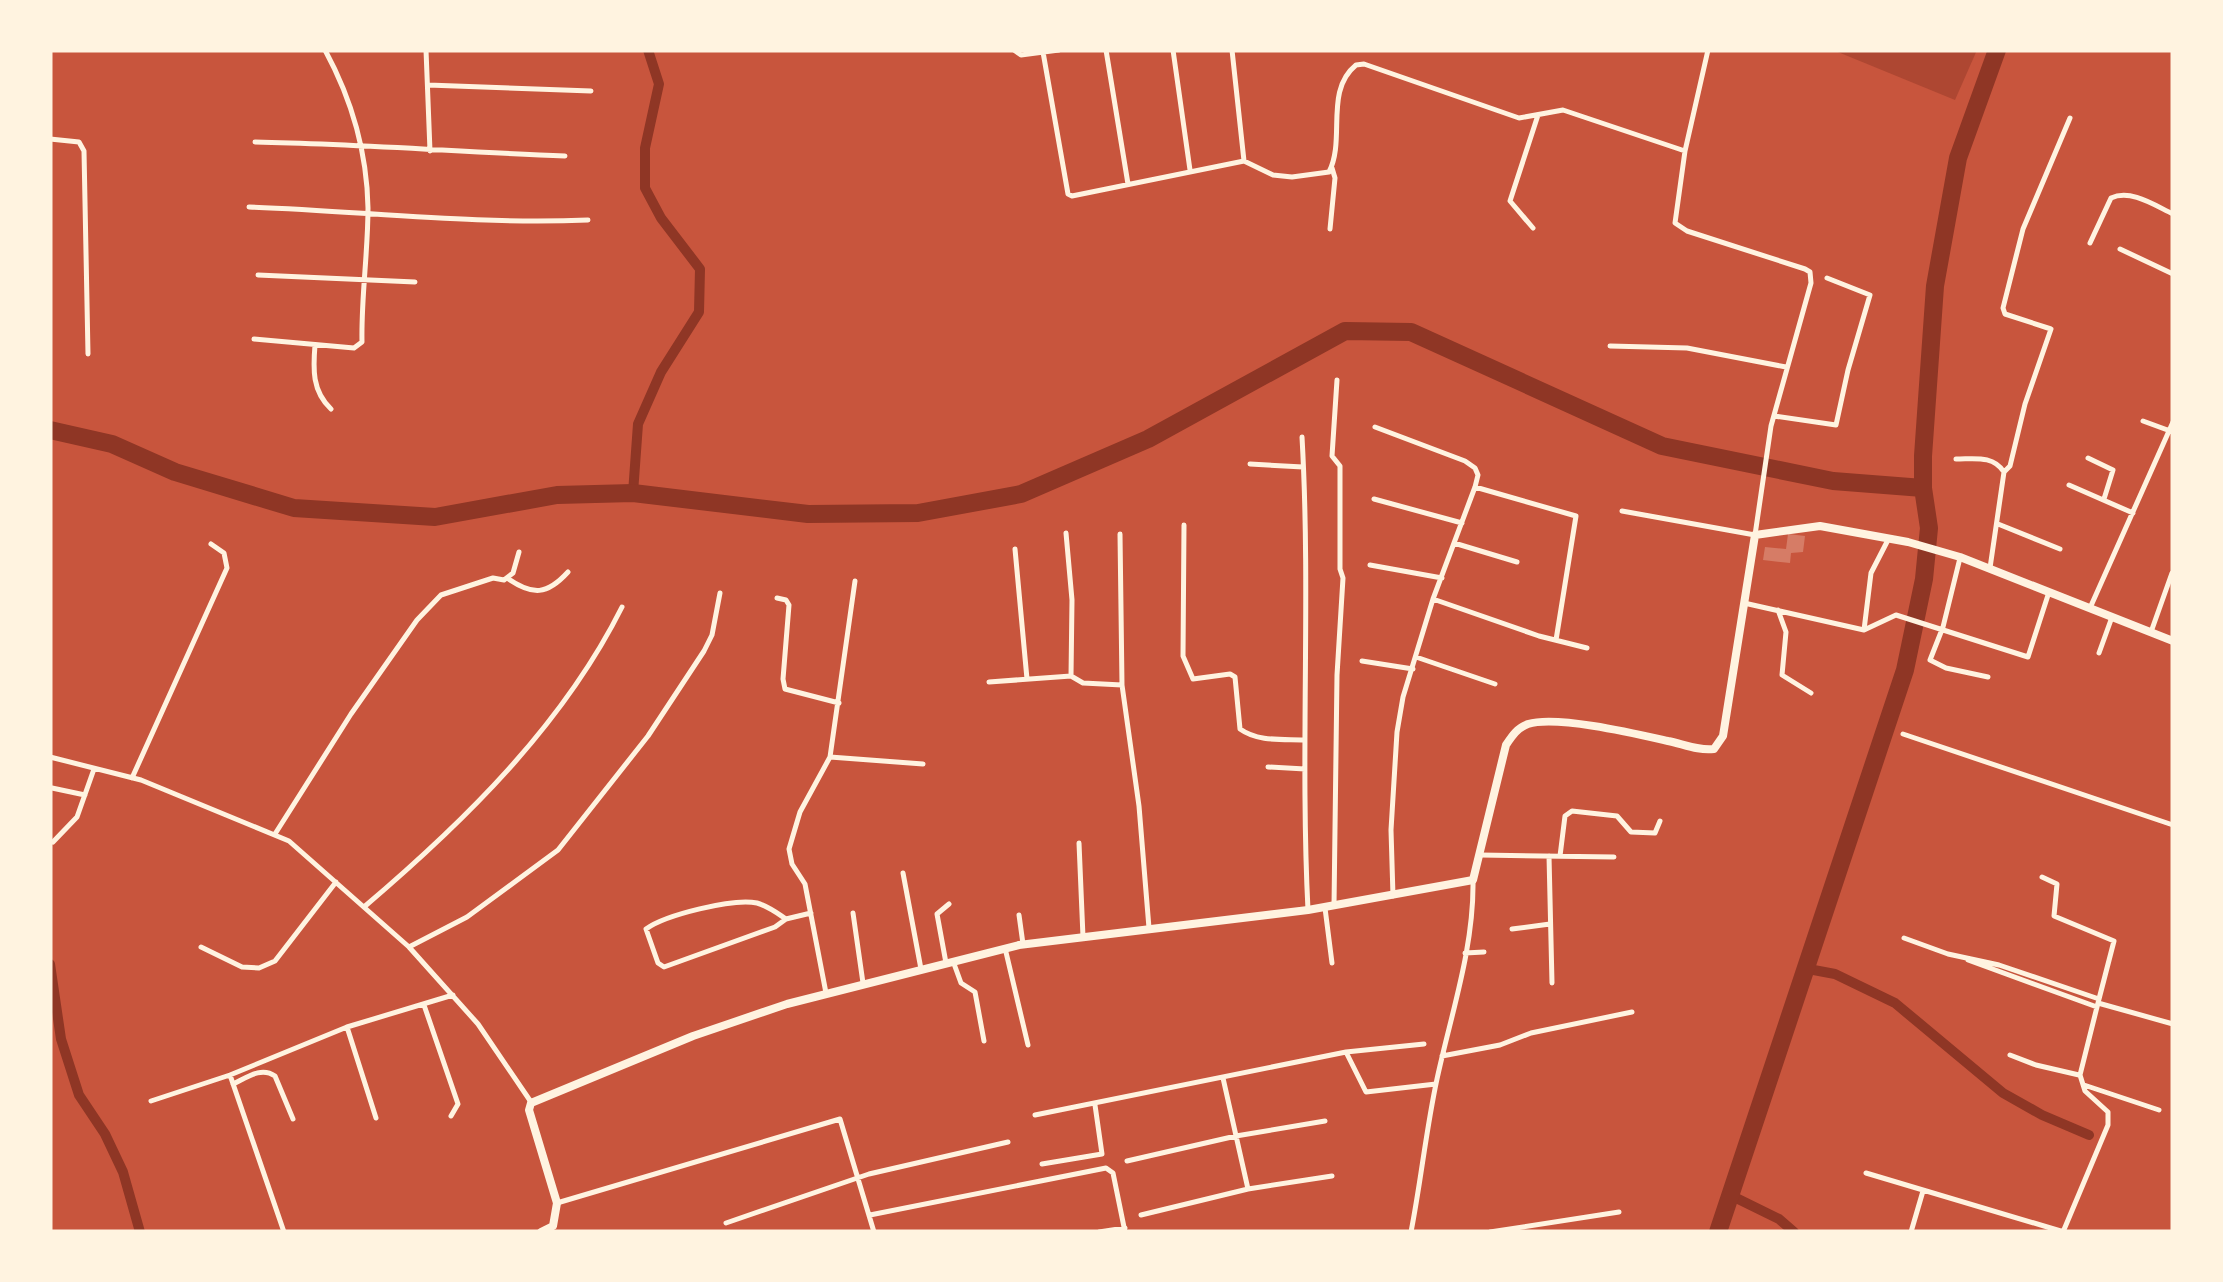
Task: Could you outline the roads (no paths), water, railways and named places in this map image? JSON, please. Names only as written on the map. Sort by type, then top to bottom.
[{"type":"street","points":[[254,339],[360,347],[362,342],[368,211],[360,144],[340,76],[325,50]]},
{"type":"street","points":[[426,50],[430,151]]},
{"type":"street","points":[[1014,50],[1022,55],[1059,50]]},
{"type":"street","points":[[1106,50],[1128,184]]},
{"type":"street","points":[[1173,50],[1190,170]]},
{"type":"street","points":[[1232,50],[1244,161]]},
{"type":"street","points":[[1410,1232],[1464,953],[1473,880],[1506,745],[1517,730],[1529,724],[1584,726],[1709,750],[1718,746],[1723,736],[1767,451],[1811,283],[1810,272],[1677,226],[1674,218],[1685,150],[1708,50]]},
{"type":"street","points":[[1043,52],[1068,194],[1072,196],[1244,161],[1272,175],[1292,177],[1329,172],[1332,168]]},
{"type":"street","points":[[1330,229],[1339,93],[1348,71],[1356,65],[1364,64],[1518,118],[1562,110],[1685,150]]},
{"type":"street","points":[[428,85],[591,91]]},
{"type":"street","points":[[1532,228],[1510,201],[1538,114]]},
{"type":"street","points":[[1990,568],[2004,472],[2010,466],[2025,404],[2051,329],[2006,314],[2003,308],[2023,229],[2070,118]]},
{"type":"street","points":[[50,139],[79,142],[84,151],[88,354]]},
{"type":"street","points":[[255,142],[565,156]]},
{"type":"street","points":[[2090,243],[2111,198],[2117,194],[2130,195],[2173,214]]},
{"type":"street","points":[[249,207],[368,211],[512,224],[588,220]]},
{"type":"street","points":[[2120,249],[2173,274]]},
{"type":"street","points":[[258,275],[415,282]]},
{"type":"street","points":[[1774,416],[1836,425],[1870,295],[1827,278]]},
{"type":"street","points":[[315,345],[313,368],[319,398],[331,409]]},
{"type":"street","points":[[1610,346],[1686,348],[1786,367]]},
{"type":"street","points":[[1332,963],[1329,907],[1342,578],[1340,466],[1332,456],[1337,380]]},
{"type":"street","points":[[2143,420],[2171,431]]},
{"type":"street","points":[[2090,608],[2173,422]]},
{"type":"street","points":[[1375,428],[1465,460],[1478,475],[1433,599],[1397,732],[1391,830],[1392,896]]},
{"type":"street","points":[[1302,438],[1308,910]]},
{"type":"street","points":[[2088,458],[2113,470],[2104,499]]},
{"type":"street","points":[[1956,459],[1986,459],[2004,472]]},
{"type":"street","points":[[1250,464],[1304,467]]},
{"type":"street","points":[[2069,485],[2133,512]]},
{"type":"street","points":[[1475,487],[1577,519],[1556,640]]},
{"type":"street","points":[[1374,499],[1462,523]]},
{"type":"street","points":[[1622,511],[1755,536],[1820,526],[1908,542],[1990,568],[2173,641]]},
{"type":"street","points":[[1998,524],[2060,550]]},
{"type":"street","points":[[1184,525],[1183,656],[1190,675],[1193,679],[1234,676],[1243,733],[1256,738],[1304,740]]},
{"type":"street","points":[[1066,533],[1072,600],[1070,676]]},
{"type":"street","points":[[1120,534],[1122,685],[1139,806],[1149,931]]},
{"type":"street","points":[[1864,630],[1874,563],[1889,538]]},
{"type":"street","points":[[1454,543],[1516,562]]},
{"type":"street","points":[[132,778],[227,568],[224,553],[212,544]]},
{"type":"street","points":[[1016,549],[1028,679]]},
{"type":"street","points":[[275,834],[417,620],[442,595],[494,578],[507,578],[513,574],[519,552]]},
{"type":"street","points":[[1957,556],[1943,628],[1930,660],[1946,668],[1988,677]]},
{"type":"street","points":[[1370,565],[1442,578]]},
{"type":"street","points":[[507,578],[517,585],[544,591],[568,572]]},
{"type":"street","points":[[2150,632],[2172,573]]},
{"type":"street","points":[[826,993],[805,884],[788,849],[800,812],[830,757],[855,581]]},
{"type":"street","points":[[1744,602],[1864,630],[1896,615],[2028,657],[2049,592]]},
{"type":"street","points":[[410,947],[466,917],[558,850],[648,736],[704,651],[712,636],[720,593]]},
{"type":"street","points":[[777,598],[790,605],[785,688],[839,703]]},
{"type":"street","points":[[1433,599],[1587,648]]},
{"type":"street","points":[[364,907],[432,849],[507,772],[602,648],[622,607]]},
{"type":"street","points":[[1778,610],[1786,632],[1782,675],[1812,692]]},
{"type":"street","points":[[2099,653],[2112,617]]},
{"type":"street","points":[[1416,658],[1495,684]]},
{"type":"street","points":[[1362,662],[1413,668]]},
{"type":"street","points":[[989,682],[1070,676],[1083,683],[1122,685]]},
{"type":"street","points":[[1903,734],[2173,825]]},
{"type":"street","points":[[50,756],[132,778],[289,841],[410,947],[478,1024],[532,1103],[530,1119],[557,1203],[553,1226],[541,1232]]},
{"type":"street","points":[[830,757],[922,764]]},
{"type":"street","points":[[1268,768],[1304,769]]},
{"type":"street","points":[[53,842],[77,818],[94,769]]},
{"type":"street","points":[[52,788],[86,796]]},
{"type":"street","points":[[1560,856],[1565,816],[1572,812],[1617,816],[1630,832],[1654,833],[1660,821]]},
{"type":"street","points":[[1079,843],[1083,937]]},
{"type":"street","points":[[1480,855],[1614,857]]},
{"type":"street","points":[[1548,856],[1552,983]]},
{"type":"street","points":[[902,874],[921,969]]},
{"type":"street","points":[[1866,1173],[2064,1232],[2108,1125],[2106,1108],[2082,1084],[2080,1075],[2114,941],[2054,916],[2057,884],[2042,876]]},
{"type":"street","points":[[532,1103],[693,1036],[826,993],[1004,948],[1329,907],[1473,880]]},
{"type":"street","points":[[201,947],[242,967],[259,968],[275,961],[336,882]]},
{"type":"street","points":[[786,919],[767,906],[751,902],[715,906],[646,929],[658,963],[664,966],[810,913]]},
{"type":"street","points":[[950,904],[937,914],[949,962],[962,983],[975,992],[984,1042]]},
{"type":"street","points":[[854,913],[863,984]]},
{"type":"street","points":[[1019,915],[1023,944]]},
{"type":"street","points":[[1512,929],[1550,924]]},
{"type":"street","points":[[1904,938],[2173,1024]]},
{"type":"street","points":[[1004,948],[1028,1045]]},
{"type":"street","points":[[1464,953],[1484,952]]},
{"type":"street","points":[[151,1101],[230,1075],[347,1027],[453,995]]},
{"type":"street","points":[[424,1005],[458,1104],[451,1116]]},
{"type":"street","points":[[1442,1056],[1632,1012]]},
{"type":"street","points":[[347,1027],[376,1118]]},
{"type":"street","points":[[1036,1114],[1346,1052],[1424,1044]]},
{"type":"street","points":[[1346,1052],[1366,1092],[1436,1084]]},
{"type":"street","points":[[2010,1055],[2080,1075]]},
{"type":"street","points":[[233,1084],[270,1072],[294,1119]]},
{"type":"street","points":[[230,1075],[284,1232]]},
{"type":"street","points":[[1223,1078],[1248,1189]]},
{"type":"street","points":[[2082,1084],[2159,1110]]},
{"type":"street","points":[[1042,1164],[1102,1154],[1094,1105]]},
{"type":"street","points":[[557,1203],[834,1118],[843,1124],[874,1232]]},
{"type":"street","points":[[1127,1161],[1325,1121]]},
{"type":"street","points":[[726,1222],[860,1180],[868,1174],[1008,1142]]},
{"type":"street","points":[[870,1215],[1106,1168],[1114,1174],[1125,1230],[1100,1232]]},
{"type":"street","points":[[1141,1215],[1248,1189],[1332,1176]]},
{"type":"street","points":[[1911,1232],[1924,1191]]},
{"type":"street","points":[[1490,1232],[1619,1212]]},
{"type":"waterway","points":[[633,493],[638,424],[661,372],[699,312],[700,269],[661,218],[645,188],[645,148],[659,84],[648,50]]},
{"type":"waterway","points":[[1718,1232],[1905,670],[1924,579],[1929,528],[1923,456],[1935,286],[1958,158],[1997,50]]},
{"type":"waterway","points":[[50,430],[112,444],[175,472],[294,508],[435,517],[557,495],[633,493],[808,514],[918,513],[1021,494],[1148,439],[1345,331],[1411,332],[1662,446],[1833,481],[1923,488]]},
{"type":"waterway","points":[[50,964],[61,1039],[79,1095],[105,1134],[123,1172],[140,1232]]},
{"type":"waterway","points":[[1803,968],[1835,974],[1895,1003],[2003,1093],[2089,1135]]},
{"type":"waterway","points":[[1730,1195],[1779,1219],[1794,1232]]}]
